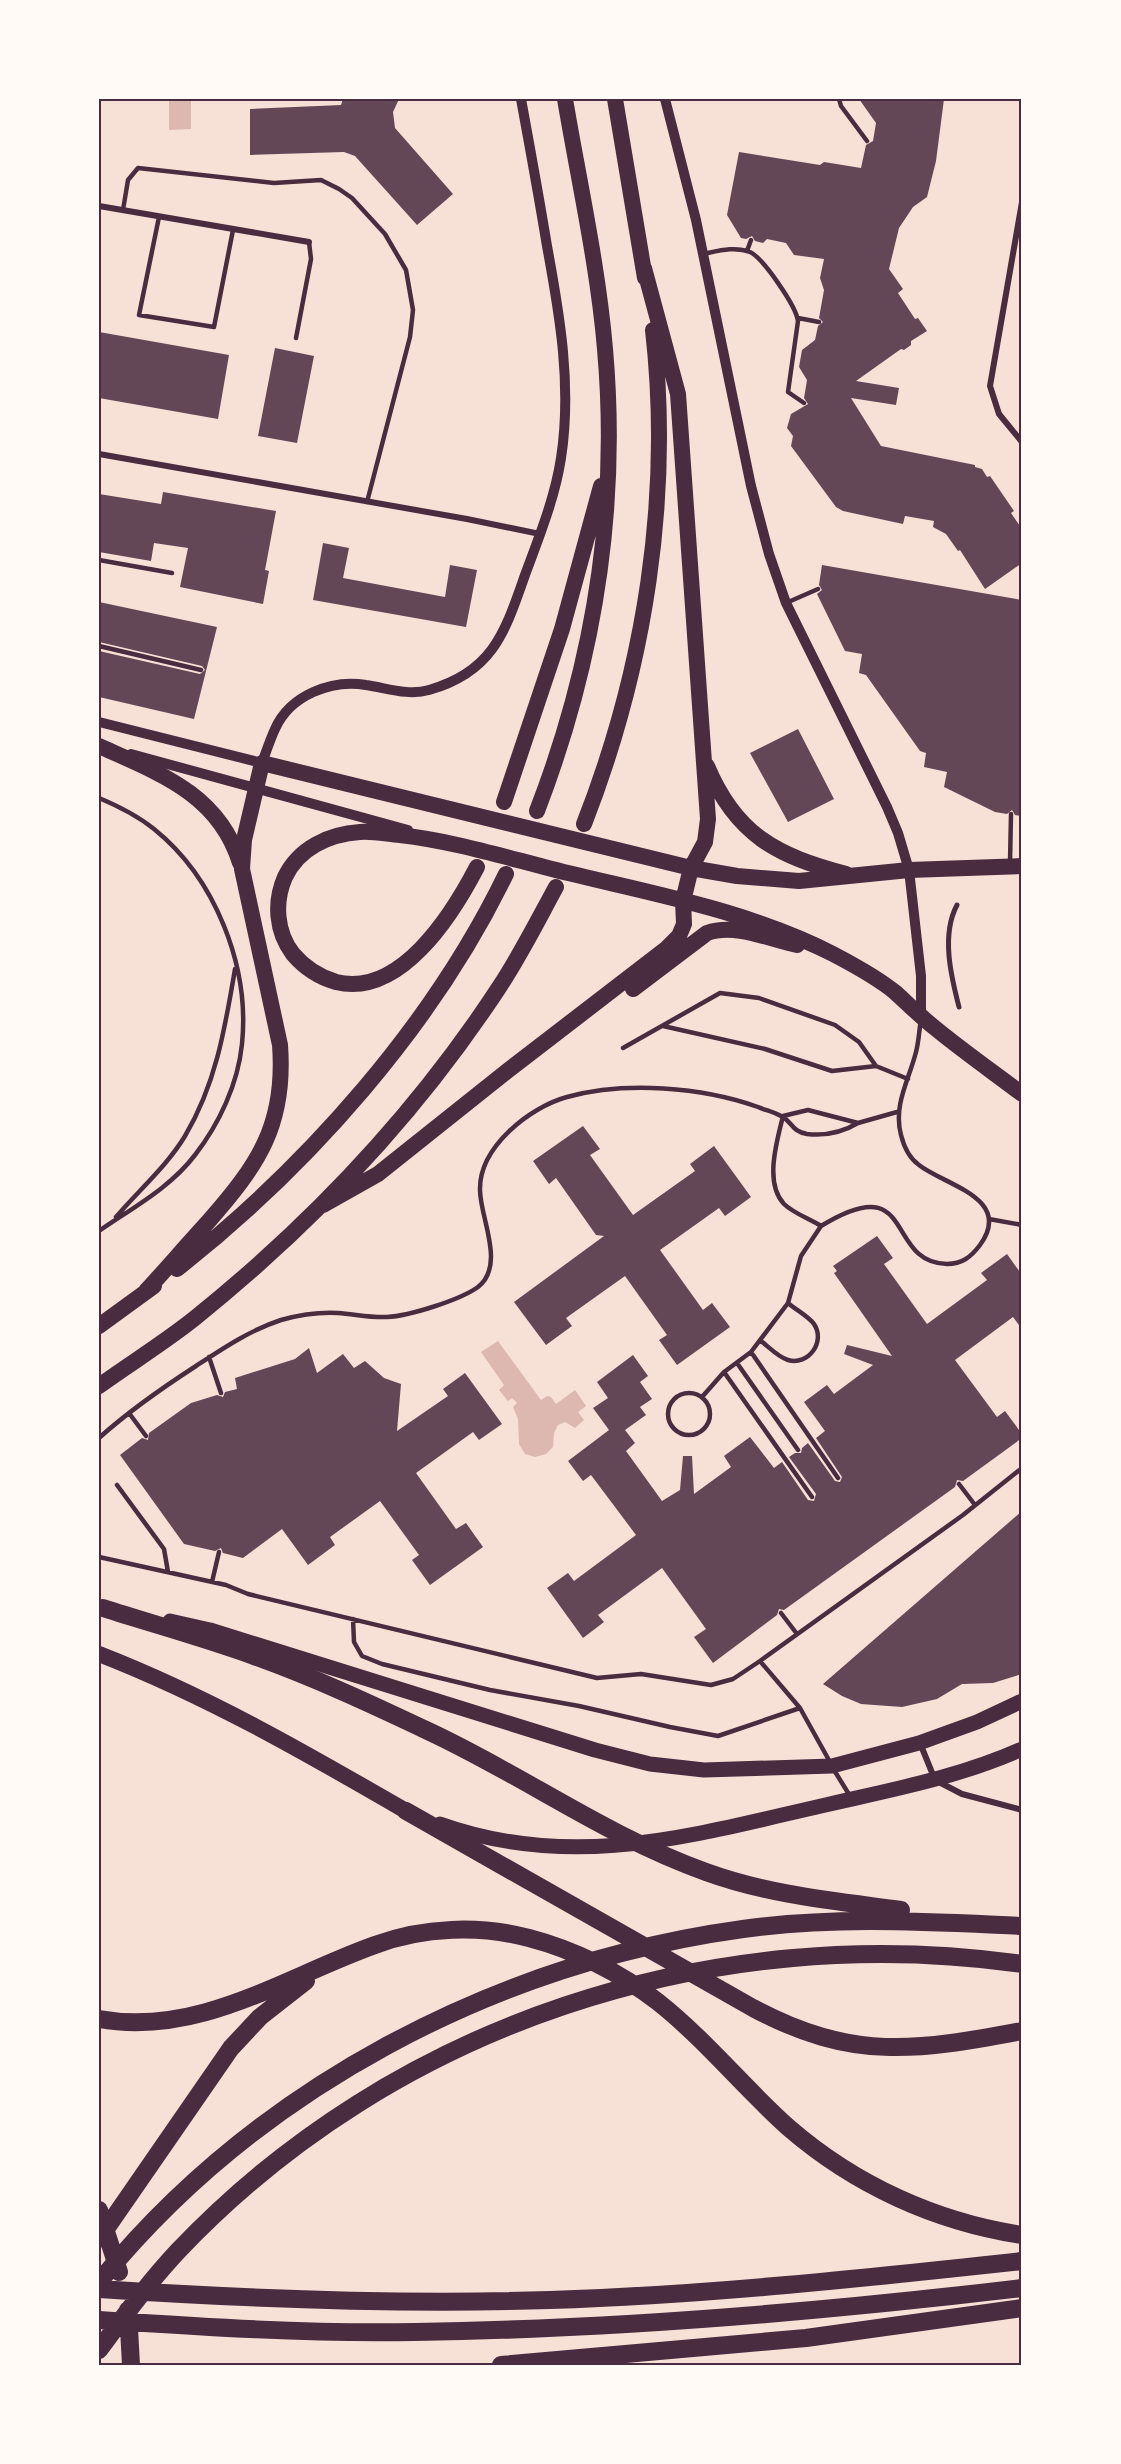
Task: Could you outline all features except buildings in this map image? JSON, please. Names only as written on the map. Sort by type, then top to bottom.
[{"type":"highway","points":[[537,811],[570,714],[592,626],[603,555],[609,453],[605,347],[565,99]]},
{"type":"highway","points":[[584,824],[607,762],[625,703],[652,554],[657,482],[658,412],[655,351],[644,268],[615,99]]},
{"type":"highway","points":[[323,1206],[378,1174],[673,944],[684,924],[683,901],[691,868],[703,848],[708,829],[678,394],[644,268]]},
{"type":"highway","points":[[504,802],[562,629],[609,453]]},
{"type":"highway","points":[[99,745],[164,775],[194,794],[225,829],[242,868],[280,1045],[281,1068],[277,1104],[266,1142],[240,1185],[146,1291]]},
{"type":"highway","points":[[703,754],[727,804],[754,834],[801,861],[853,875]]},
{"type":"highway","points":[[242,868],[244,840],[262,763],[691,868],[737,876],[799,881],[909,870],[1016,866]]},
{"type":"highway","points":[[477,867],[460,898],[434,932],[406,962],[387,976],[368,983],[339,983],[315,973],[294,956],[283,935],[278,908],[284,881],[298,857],[321,841],[348,834],[371,832],[437,839],[766,924],[832,954],[882,983],[921,1017],[1022,1094]]},
{"type":"highway","points":[[99,1326],[205,1246],[301,1156],[352,1100],[399,1045],[440,990],[479,927],[506,874]]},
{"type":"highway","points":[[99,1386],[194,1319],[265,1260],[323,1206],[395,1126],[454,1053],[507,975],[556,887]]},
{"type":"highway","points":[[579,1016],[630,991],[707,933],[714,931],[729,929],[832,954]]},
{"type":"highway","points":[[101,1608],[254,1656],[384,1710],[480,1756],[597,1824],[675,1860],[762,1890],[1022,1925]]},
{"type":"highway","points":[[99,1654],[149,1673],[280,1738],[753,2008],[791,2027],[839,2042],[904,2048],[934,2046],[1022,2031]]},
{"type":"highway","points":[[99,2282],[155,2219],[238,2145],[292,2103],[382,2049],[444,2017],[539,1978],[609,1956],[670,1941],[744,1929],[811,1922],[878,1920],[1022,1925]]},
{"type":"highway","points":[[99,2019],[150,2023],[210,2013],[377,1944],[402,1937],[457,1930],[506,1933],[574,1953],[628,1981],[658,2002],[791,2129],[841,2168],[916,2206],[967,2224],[1022,2235]]},
{"type":"highway","points":[[99,2350],[136,2300],[180,2250],[254,2181],[336,2119],[410,2072],[467,2044],[561,2007],[621,1988],[719,1966],[793,1958],[864,1954],[930,1955],[1022,1964]]},
{"type":"highway","points":[[99,2239],[218,2066],[247,2030],[280,2000],[340,1959]]},
{"type":"highway","points":[[99,2210],[129,2312],[131,2365]]},
{"type":"highway","points":[[99,2289],[343,2301],[551,2300],[786,2285],[1022,2261]]},
{"type":"highway","points":[[99,2320],[206,2327],[349,2332],[509,2329],[741,2317],[1022,2288]]},
{"type":"highway","points":[[501,2365],[806,2338],[1022,2308]]},
{"type":"main road","points":[[101,1608],[210,1630],[595,1750],[650,1764],[704,1770],[832,1766],[919,1743],[977,1722],[1022,1701]]},
{"type":"main road","points":[[406,1811],[462,1832],[521,1844],[593,1848],[693,1835],[935,1780],[978,1768],[1022,1749]]},
{"type":"street","points":[[99,722],[262,763],[279,722],[297,702],[316,691],[346,684],[400,692],[420,692],[459,677],[478,665],[494,648],[505,630],[540,534],[561,459],[565,392],[559,313],[521,99]]},
{"type":"street","points":[[665,99],[703,254],[751,486],[769,554],[786,603],[888,807],[909,870],[921,976],[921,1017]]},
{"type":"street","points":[[1022,202],[991,379],[991,389],[996,406],[1008,427],[1022,442]]},
{"type":"street","points":[[99,206],[309,242]]},
{"type":"street","points":[[99,454],[540,534]]},
{"type":"street","points":[[99,745],[437,839]]},
{"type":"street","points":[[957,906],[949,924],[949,943],[959,1007]]},
{"type":"street","points":[[919,1743],[935,1780],[962,1794],[1022,1810]]},
{"type":"lane","points":[[838,99],[867,141]]},
{"type":"lane","points":[[123,210],[128,180],[138,168],[274,183],[321,180],[352,198],[386,234],[406,270],[413,310],[410,337],[367,502]]},
{"type":"lane","points":[[159,217],[139,315],[214,327],[233,230]]},
{"type":"lane","points":[[747,251],[751,240]]},
{"type":"lane","points":[[296,338],[311,259],[309,242]]},
{"type":"lane","points":[[703,254],[734,249],[747,251],[763,263],[798,318],[788,392],[804,403]]},
{"type":"lane","points":[[798,318],[819,322]]},
{"type":"lane","points":[[99,560],[172,573]]},
{"type":"lane","points":[[786,603],[818,588]]},
{"type":"lane","points":[[99,646],[201,670]]},
{"type":"lane","points":[[99,798],[153,828],[187,863],[212,901],[231,944],[242,1010],[242,1044],[236,1073],[221,1113],[200,1148],[182,1170],[147,1199],[99,1231]]},
{"type":"lane","points":[[1011,814],[1016,866]]},
{"type":"lane","points":[[110,1224],[184,1138],[205,1097],[221,1045],[235,965]]},
{"type":"lane","points":[[622,1048],[720,993],[759,998],[835,1025],[859,1042],[876,1066]]},
{"type":"lane","points":[[702,1397],[724,1372],[751,1352],[761,1341],[788,1303],[801,1256],[821,1226],[837,1216],[859,1208],[878,1207],[892,1214],[907,1241],[919,1253],[940,1263],[959,1263],[971,1256],[982,1241],[988,1229],[988,1219],[984,1208],[969,1192],[934,1175],[913,1160],[903,1143],[897,1112],[917,1050],[921,1017]]},
{"type":"lane","points":[[663,1026],[765,1048],[832,1071],[876,1066],[908,1079]]},
{"type":"lane","points":[[99,1438],[129,1413],[209,1357],[231,1343],[280,1321],[317,1314],[339,1313],[387,1317],[403,1315],[435,1306],[478,1286],[490,1267],[491,1255],[480,1188],[486,1166],[500,1141],[540,1107],[590,1091],[653,1088],[696,1092],[738,1101],[783,1116],[808,1110],[858,1123]]},
{"type":"lane","points":[[783,1116],[795,1131],[829,1134],[897,1112]]},
{"type":"lane","points":[[783,1116],[774,1161],[776,1184],[785,1205],[821,1226]]},
{"type":"lane","points":[[988,1219],[1022,1226]]},
{"type":"lane","points":[[761,1341],[786,1360],[806,1359],[813,1352],[817,1344],[813,1323],[788,1303]]},
{"type":"lane","points":[[751,1352],[837,1478]]},
{"type":"lane","points":[[209,1357],[221,1394]]},
{"type":"lane","points":[[737,1363],[798,1450]]},
{"type":"lane","points":[[724,1372],[812,1497]]},
{"type":"lane","points":[[689,1393],[702,1397],[710,1410],[710,1420],[705,1429],[696,1434],[680,1434],[675,1431],[669,1414],[674,1399],[681,1394],[689,1393]]},
{"type":"lane","points":[[129,1413],[146,1436]]},
{"type":"lane","points":[[99,1557],[226,1585],[248,1594],[597,1678],[641,1674],[711,1685],[733,1678],[760,1661],[975,1505],[1022,1468]]},
{"type":"lane","points":[[959,1484],[975,1505]]},
{"type":"lane","points":[[117,1485],[164,1549],[168,1572]]},
{"type":"lane","points":[[212,1582],[219,1552]]},
{"type":"lane","points":[[781,1613],[797,1634]]},
{"type":"lane","points":[[353,1620],[354,1642],[362,1656],[382,1664],[490,1690],[718,1736],[800,1708]]},
{"type":"lane","points":[[760,1661],[800,1708],[852,1799]]},
{"type":"shaded area","points":[[169,99],[191,99],[191,129],[169,130]]},
{"type":"shaded area","points":[[498,1341],[541,1400],[547,1396],[551,1397],[556,1404],[575,1390],[586,1406],[578,1412],[584,1420],[575,1428],[565,1422],[558,1425],[554,1433],[553,1447],[546,1454],[535,1457],[525,1454],[519,1444],[518,1419],[513,1407],[517,1403],[512,1398],[508,1401],[499,1390],[504,1385],[481,1352]]}]
